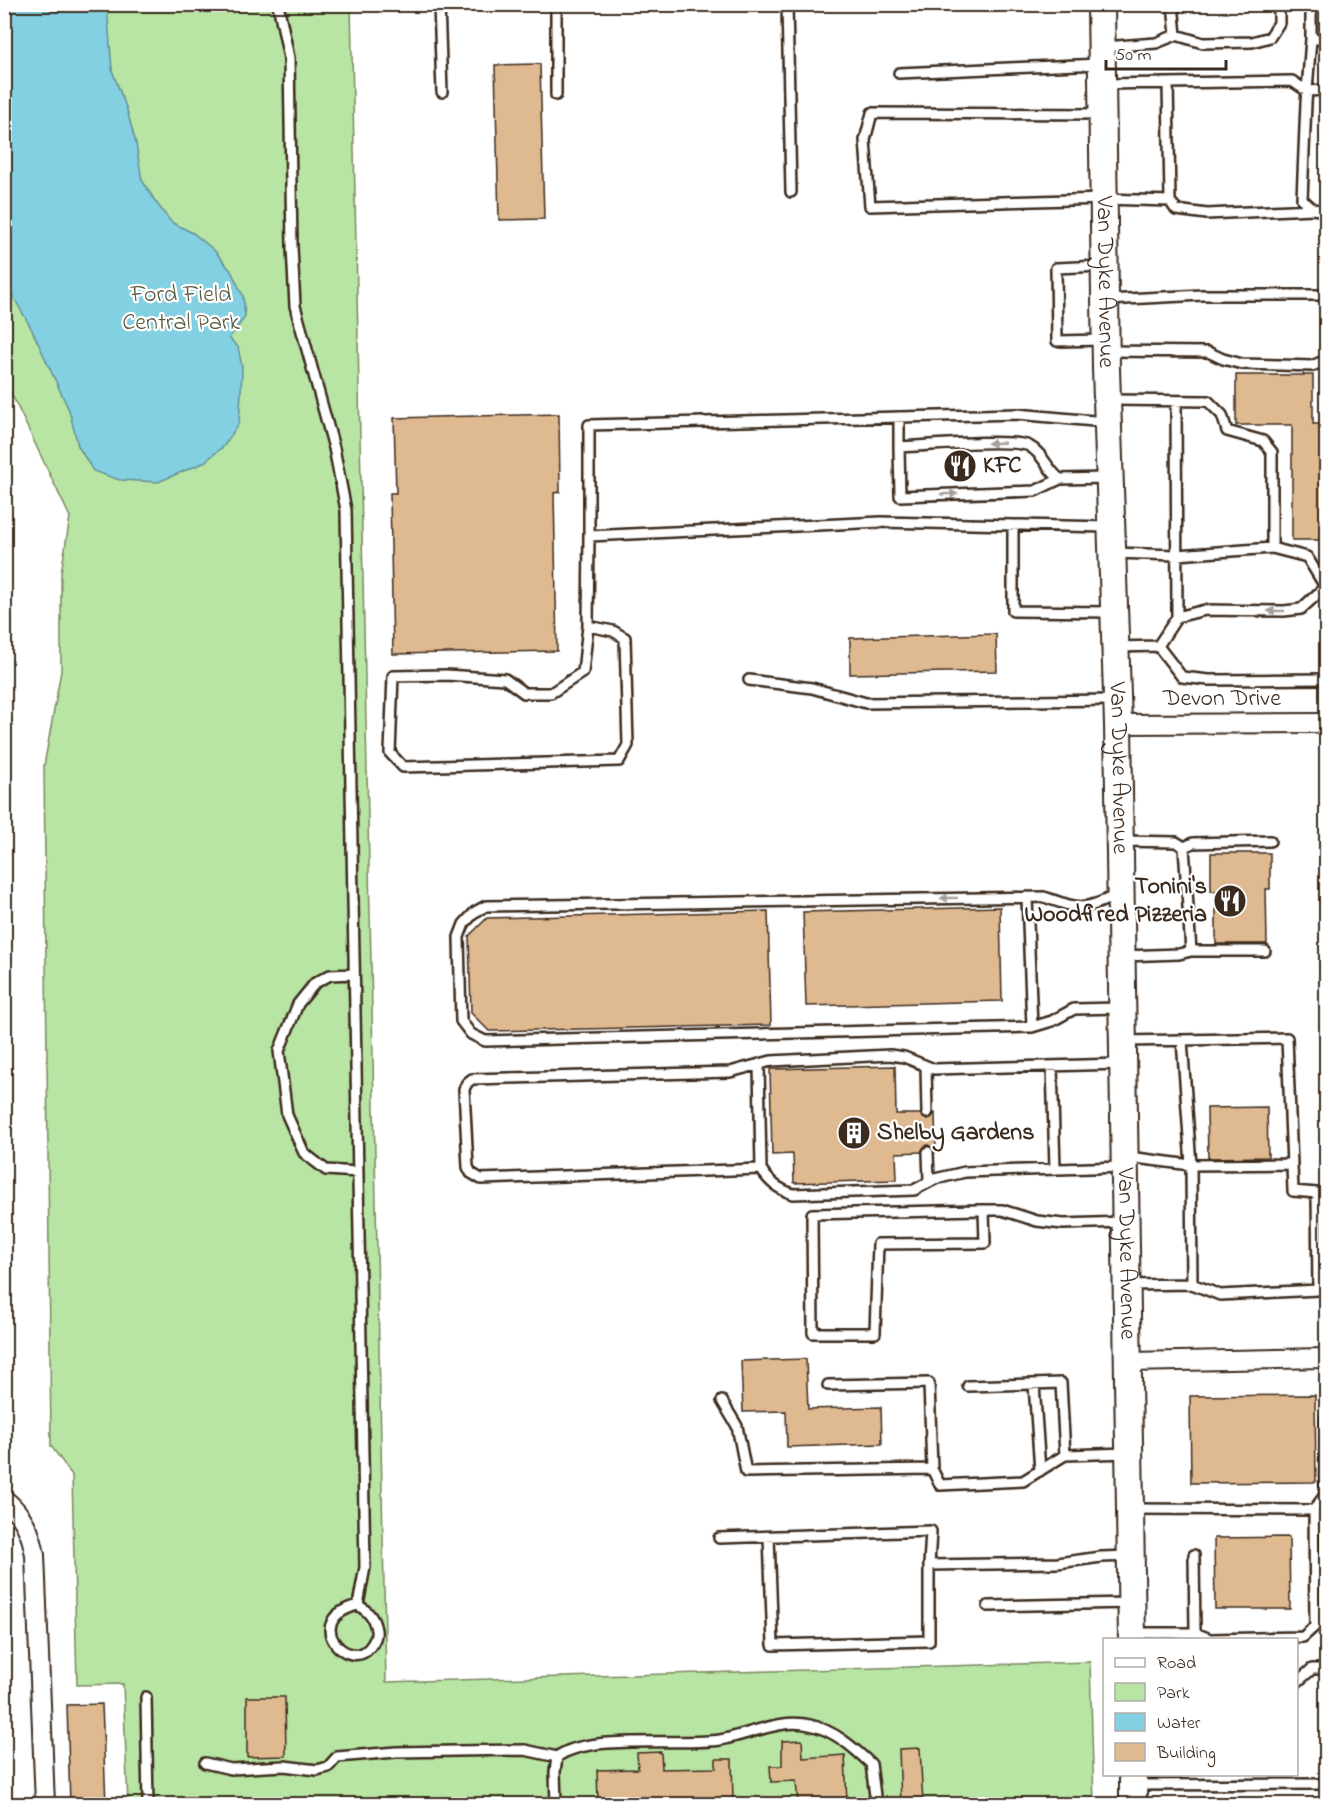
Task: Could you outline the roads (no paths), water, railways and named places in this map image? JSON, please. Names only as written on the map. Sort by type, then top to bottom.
[{"type":"main road","name":"Van Dyke Avenue","points":[[1101,4],[1107,411],[1121,893],[1132,1636]]},
{"type":"street","name":"Devon Drive","points":[[1117,712],[1326,723]]},
{"type":"street","points":[[1129,1362],[1326,1358]]},
{"type":"street","points":[[5,1499],[28,1527],[35,1555],[45,1804]]},
{"type":"lane","points":[[278,4],[289,58],[295,306],[334,448],[346,510],[365,1567],[358,1605]]},
{"type":"lane","points":[[439,4],[442,92]]},
{"type":"lane","points":[[556,4],[556,95]]},
{"type":"lane","points":[[787,4],[791,192]]},
{"type":"lane","points":[[1173,4],[1176,35]]},
{"type":"lane","points":[[1102,65],[1176,35],[1203,43],[1252,42],[1270,37],[1279,23],[1279,4]]},
{"type":"lane","points":[[1311,4],[1302,199],[1313,209]]},
{"type":"lane","points":[[1311,39],[1326,39]]},
{"type":"lane","points":[[899,73],[1102,65],[1167,82],[1292,81],[1307,90],[1326,90]]},
{"type":"lane","points":[[1167,82],[1170,201],[1176,210],[1207,214],[1313,209],[1326,211]]},
{"type":"lane","points":[[1103,114],[872,112],[865,140],[870,206],[1104,199],[1170,201]]},
{"type":"lane","points":[[1105,266],[1056,268],[1057,340],[1208,352],[1242,364],[1312,366],[1326,360]]},
{"type":"lane","points":[[1105,300],[1202,295],[1326,295]]},
{"type":"lane","points":[[1158,646],[1177,617],[1176,400]]},
{"type":"lane","points":[[588,626],[613,632],[625,638],[628,745],[619,761],[403,767],[390,753],[393,676],[446,675],[505,679],[524,693],[551,693],[583,672],[588,626],[589,425],[1107,411],[1176,400],[1208,401],[1222,415],[1227,431],[1263,441],[1272,452],[1272,548]]},
{"type":"lane","points":[[899,417],[900,496],[1035,490],[1060,479],[1109,478]]},
{"type":"lane","points":[[899,447],[1008,443],[1026,445],[1044,458],[1053,474],[1060,479]]},
{"type":"lane","points":[[589,536],[881,522],[1111,527]]},
{"type":"lane","points":[[1012,525],[1013,611],[1114,612]]},
{"type":"lane","points":[[1112,554],[1177,555],[1272,548],[1307,557],[1326,589],[1324,588],[1302,609],[1284,611],[1204,610],[1177,617]]},
{"type":"lane","points":[[1115,647],[1158,646]]},
{"type":"lane","points":[[1158,646],[1182,677],[1209,680],[1326,679]]},
{"type":"lane","points":[[749,680],[812,688],[866,703],[1117,712]]},
{"type":"lane","points":[[1120,841],[1176,843],[1184,847]]},
{"type":"lane","points":[[1184,847],[1193,843],[1270,841]]},
{"type":"lane","points":[[1184,847],[1191,951]]},
{"type":"lane","points":[[1121,893],[1092,906],[1077,908],[1044,897],[486,906],[475,912],[464,924],[459,937],[461,1021],[471,1034],[485,1041],[1032,1028],[1074,1010],[1123,1008]]},
{"type":"lane","points":[[1027,897],[1032,1028]]},
{"type":"lane","points":[[1122,956],[1179,954],[1191,951],[1265,951]]},
{"type":"lane","points":[[354,974],[330,975],[315,983],[298,1004],[279,1051],[286,1115],[304,1153],[326,1170],[358,1172]]},
{"type":"lane","points":[[761,1169],[481,1179],[471,1173],[468,1167],[464,1089],[472,1079],[730,1072],[771,1061],[890,1055],[904,1057],[934,1069],[1052,1066],[1182,1040],[1287,1038],[1293,1191],[1317,1193],[1318,1290],[1220,1295],[1192,1284],[1128,1285]]},
{"type":"lane","points":[[1182,1040],[1191,1165],[1192,1284]]},
{"type":"lane","points":[[759,1064],[761,1169],[768,1179],[780,1189],[793,1194],[914,1190],[929,1181],[965,1172],[1126,1162],[1191,1165],[1292,1164]]},
{"type":"lane","points":[[926,1066],[927,1113]]},
{"type":"lane","points":[[1052,1066],[1055,1168]]},
{"type":"lane","points":[[928,1152],[929,1181]]},
{"type":"lane","points":[[984,1210],[985,1243],[878,1244],[875,1333],[813,1333],[812,1214],[984,1210],[1002,1210],[1037,1221],[1063,1224],[1126,1222]]},
{"type":"lane","points":[[828,1385],[929,1383],[932,1469],[940,1485],[1023,1481],[1065,1455],[1131,1452]]},
{"type":"lane","points":[[968,1386],[1061,1383],[1065,1455]]},
{"type":"lane","points":[[1034,1384],[1040,1471]]},
{"type":"lane","points":[[722,1401],[736,1426],[746,1472],[932,1469]]},
{"type":"lane","points":[[1257,1638],[1304,1637],[1315,1626],[1314,1510],[1325,1495],[1326,1417]]},
{"type":"lane","points":[[1131,1509],[1314,1510]]},
{"type":"lane","points":[[719,1538],[931,1531],[929,1641],[773,1645],[769,1537]]},
{"type":"lane","points":[[1194,1555],[1195,1633]]},
{"type":"lane","points":[[929,1565],[1058,1563],[1101,1557],[1132,1556]]},
{"type":"lane","points":[[988,1606],[1132,1603]]},
{"type":"lane","points":[[358,1605],[368,1611],[375,1621],[377,1635],[364,1653],[340,1651],[332,1640],[330,1627],[334,1617],[342,1609],[358,1605]]},
{"type":"lane","points":[[1132,1636],[1195,1633],[1208,1638]]},
{"type":"lane","points":[[1298,1681],[1312,1669],[1326,1669]]},
{"type":"lane","points":[[146,1697],[148,1804]]},
{"type":"lane","points":[[556,1804],[555,1772],[558,1757],[567,1750],[589,1745],[718,1740],[779,1725],[810,1725],[835,1735],[871,1764],[876,1804]]},
{"type":"lane","points":[[205,1763],[231,1769],[284,1766],[317,1770],[327,1767],[336,1757],[396,1752],[525,1750],[558,1757]]},
{"type":"lane","points":[[1133,1788],[1326,1784]]},
{"type":"water","points":[[4,5],[107,5],[112,70],[127,110],[142,180],[171,222],[193,233],[214,250],[231,271],[243,296],[245,317],[229,338],[238,347],[242,367],[239,423],[224,446],[203,463],[158,482],[120,480],[93,471],[78,446],[69,410],[31,328],[5,282]]},
{"type":"place","name":"KFC","points":[[960,466]]},
{"type":"place","name":"Tonini's Woodfired Pizzeria","points":[[1230,901]]},
{"type":"place","name":"Shelby Gardens","points":[[854,1133]]},
{"type":"park label","name":"Ford Field Central Park","points":[[181,309]]}]
